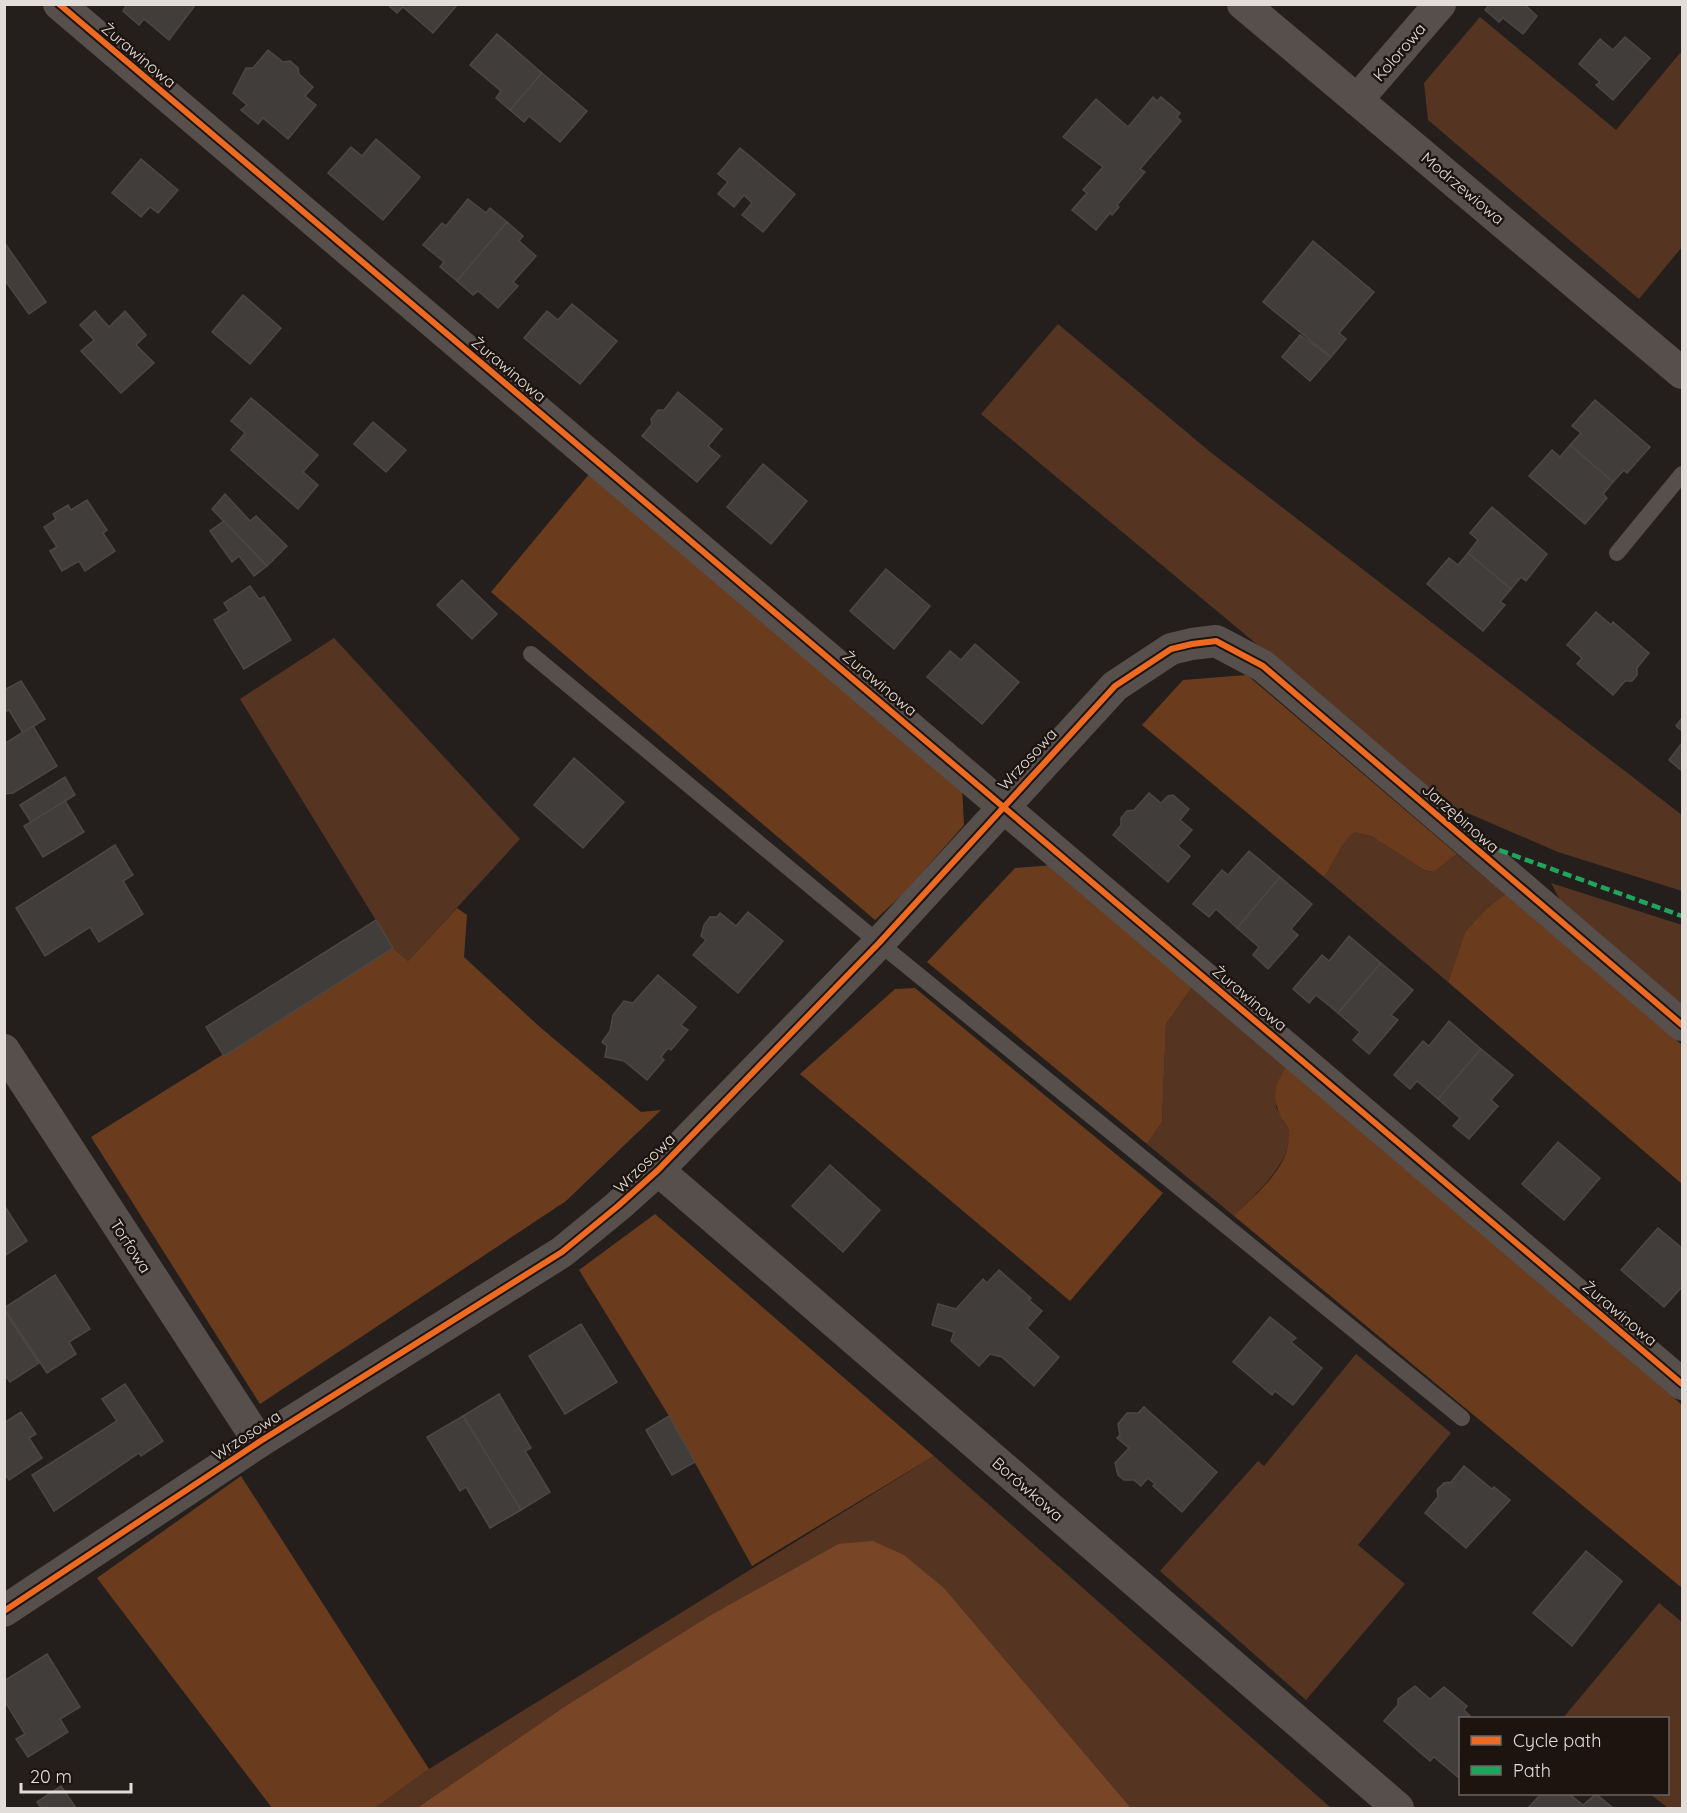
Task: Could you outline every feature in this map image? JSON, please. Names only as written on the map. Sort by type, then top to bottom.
[{"type":"street","name":"Żurawinowa","points":[[59,4],[1683,1384]]},
{"type":"street","name":"Modrzewiowa","points":[[1243,4],[1683,373]]},
{"type":"street","name":"Kolorowa","points":[[1357,100],[1440,4]]},
{"type":"street","name":"Wrzosowa","points":[[4,1611],[259,1442],[562,1252],[658,1170],[879,943],[1114,686],[1171,649],[1216,641]]},
{"type":"street","name":"Jarzębinowa","points":[[1216,641],[1263,666],[1683,1025]]},
{"type":"street","name":"Torfowa","points":[[4,1050],[259,1442]]},
{"type":"street","name":"Borówkowa","points":[[658,1170],[1398,1809]]},
{"type":"lane","points":[[1617,553],[1683,474]]},
{"type":"lane","points":[[531,654],[879,943],[1462,1418]]},
{"type":"shaded area","points":[[1480,17],[1616,130],[1680,53],[1682,55],[1682,247],[1639,299],[1428,120],[1424,83]]},
{"type":"shaded area","points":[[1058,324],[1209,451],[1682,815],[1682,891],[1558,852],[1449,805],[981,414]]},
{"type":"shaded area","points":[[590,473],[962,787],[964,825],[904,893],[875,920],[491,592]]},
{"type":"shaded area","points":[[334,638],[520,839],[408,961],[393,948],[240,699]]},
{"type":"shaded area","points":[[1247,675],[1457,854],[1434,872],[1424,870],[1371,836],[1354,832],[1345,842],[1324,877],[1142,725],[1183,680]]},
{"type":"shaded area","points":[[1354,831],[1371,836],[1424,870],[1434,872],[1457,854],[1505,894],[1487,908],[1465,932],[1448,982],[1324,877]]},
{"type":"shaded area","points":[[1053,865],[1193,986],[1166,1024],[1162,1122],[1147,1144],[927,962],[1015,868]]},
{"type":"shaded area","points":[[1551,883],[1682,925],[1682,1014],[1572,923]]},
{"type":"shaded area","points":[[1505,894],[1682,1045],[1682,1184],[1448,982],[1465,932],[1487,908]]},
{"type":"shaded area","points":[[457,908],[467,915],[464,957],[541,1028],[641,1112],[661,1110],[566,1201],[260,1404],[91,1137],[393,948],[408,961]]},
{"type":"shaded area","points":[[1193,986],[1287,1066],[1276,1107],[1289,1132],[1289,1143],[1285,1155],[1261,1189],[1234,1216],[1147,1144],[1162,1122],[1166,1024]]},
{"type":"shaded area","points":[[915,988],[1163,1193],[1070,1301],[800,1074],[895,989]]},
{"type":"shaded area","points":[[1287,1066],[1682,1405],[1682,1588],[1234,1216],[1270,1179],[1284,1158],[1289,1131],[1278,1110],[1275,1097],[1277,1084]]},
{"type":"shaded area","points":[[655,1214],[934,1456],[752,1566],[669,1416],[579,1270]]},
{"type":"shaded area","points":[[1356,1354],[1451,1433],[1358,1545],[1405,1584],[1306,1700],[1160,1571],[1258,1461],[1264,1466]]},
{"type":"shaded area","points":[[934,1456],[1331,1808],[1131,1808],[945,1589],[838,1544],[709,1616],[564,1707],[417,1808],[375,1808],[429,1769]]},
{"type":"shaded area","points":[[241,1476],[429,1769],[375,1808],[272,1808],[97,1578]]},
{"type":"shaded area","points":[[873,1541],[904,1555],[945,1589],[1131,1808],[417,1808],[564,1707],[709,1616],[838,1544]]},
{"type":"shaded area","points":[[1659,1603],[1682,1622],[1682,1808],[1668,1808],[1651,1795],[1669,1795],[1669,1717],[1564,1717]]},
{"type":"building","points":[[127,4],[196,4],[169,40],[144,19],[139,25],[123,11]]},
{"type":"building","points":[[387,4],[458,4],[433,33],[403,7],[397,13]]},
{"type":"building","points":[[1490,4],[1524,4],[1537,16],[1523,34],[1503,18],[1499,22],[1485,10]]},
{"type":"building","points":[[497,34],[542,73],[510,110],[496,98],[501,91],[470,65]]},
{"type":"building","points":[[1625,37],[1650,58],[1613,100],[1596,85],[1600,82],[1579,64],[1600,39],[1613,50]]},
{"type":"building","points":[[268,50],[283,62],[290,61],[298,68],[299,74],[313,87],[305,96],[316,105],[288,139],[263,118],[258,124],[241,110],[247,105],[233,93],[246,68],[253,68]]},
{"type":"building","points":[[542,73],[587,111],[560,142],[529,116],[524,122],[510,110]]},
{"type":"building","points":[[1153,97],[1157,101],[1161,97],[1180,113],[1177,117],[1181,121],[1140,169],[1145,172],[1117,205],[1119,207],[1112,215],[1110,213],[1096,230],[1072,210],[1087,193],[1083,190],[1103,167],[1063,137],[1096,99],[1128,127]]},
{"type":"building","points":[[376,139],[420,177],[383,220],[328,173],[351,147],[362,156]]},
{"type":"building","points":[[740,148],[795,194],[763,232],[742,215],[752,203],[744,195],[734,207],[718,194],[728,182],[718,174]]},
{"type":"building","points":[[141,159],[178,190],[158,213],[150,207],[141,217],[112,193]]},
{"type":"building","points":[[468,199],[486,213],[490,208],[507,222],[457,281],[440,267],[444,262],[423,245],[442,223],[446,226]]},
{"type":"building","points":[[507,222],[523,236],[519,241],[536,256],[513,282],[518,286],[498,308],[478,291],[473,295],[457,281]]},
{"type":"building","points":[[1313,241],[1374,292],[1339,333],[1346,339],[1331,357],[1263,302]]},
{"type":"building","points":[[4,242],[46,302],[29,314],[4,279]]},
{"type":"building","points":[[243,295],[281,328],[250,364],[212,332]]},
{"type":"building","points":[[572,304],[617,341],[580,384],[524,338],[547,311],[558,320]]},
{"type":"building","points":[[95,311],[109,327],[125,311],[146,335],[136,345],[154,363],[121,393],[81,351],[94,340],[80,325]]},
{"type":"building","points":[[1300,335],[1331,357],[1310,381],[1282,357]]},
{"type":"building","points":[[678,392],[722,429],[708,446],[720,456],[697,482],[642,436],[652,424],[651,419],[658,410],[664,410]]},
{"type":"building","points":[[251,398],[318,455],[303,472],[318,485],[298,509],[231,450],[245,433],[231,421]]},
{"type":"building","points":[[1595,400],[1650,447],[1627,473],[1624,470],[1613,482],[1570,445],[1581,433],[1572,426]]},
{"type":"building","points":[[373,422],[406,450],[386,472],[354,444]]},
{"type":"building","points":[[1570,445],[1613,482],[1603,494],[1607,498],[1585,524],[1529,476],[1552,450],[1560,457]]},
{"type":"building","points":[[763,464],[807,501],[771,544],[727,507]]},
{"type":"building","points":[[225,494],[250,521],[256,516],[287,546],[267,566],[212,509]]},
{"type":"building","points":[[87,500],[107,530],[103,533],[115,551],[85,571],[79,561],[62,571],[50,551],[57,547],[44,527],[56,519],[53,514],[68,505],[71,510]]},
{"type":"building","points":[[1492,507],[1547,554],[1526,581],[1521,577],[1511,589],[1468,553],[1478,540],[1470,533]]},
{"type":"building","points":[[224,521],[267,566],[254,576],[239,556],[232,562],[210,531]]},
{"type":"building","points":[[1468,553],[1511,589],[1500,602],[1505,605],[1483,631],[1427,584],[1449,558],[1458,565]]},
{"type":"building","points":[[886,569],[930,606],[894,649],[850,611]]},
{"type":"building","points":[[462,580],[497,614],[472,639],[437,605]]},
{"type":"building","points":[[250,586],[259,599],[264,597],[291,640],[244,669],[214,620],[229,611],[224,603]]},
{"type":"building","points":[[1596,612],[1611,625],[1613,622],[1649,653],[1637,668],[1637,675],[1632,681],[1625,681],[1613,695],[1577,664],[1582,658],[1567,645]]},
{"type":"building","points":[[975,644],[1019,682],[982,724],[927,677],[950,651],[961,660]]},
{"type":"building","points":[[21,681],[45,719],[23,733],[9,710],[4,712],[4,690]]},
{"type":"building","points":[[1682,718],[1682,731],[1676,726]]},
{"type":"building","points":[[33,726],[57,766],[13,793],[4,794],[4,744]]},
{"type":"building","points":[[1682,743],[1682,771],[1669,760]]},
{"type":"building","points":[[574,758],[624,802],[583,848],[534,805]]},
{"type":"building","points":[[65,777],[75,795],[31,822],[20,805]]},
{"type":"building","points":[[1149,793],[1161,803],[1168,796],[1173,795],[1189,809],[1180,820],[1192,830],[1178,846],[1190,856],[1168,882],[1113,835],[1121,825],[1121,818],[1127,811],[1134,810]]},
{"type":"building","points":[[65,801],[84,832],[43,857],[24,826]]},
{"type":"building","points":[[115,845],[133,875],[123,881],[143,914],[99,942],[90,927],[45,956],[16,908]]},
{"type":"building","points":[[1249,851],[1280,877],[1237,928],[1216,909],[1209,917],[1193,904],[1222,870],[1228,875]]},
{"type":"building","points":[[1280,877],[1312,904],[1291,929],[1298,935],[1268,969],[1253,955],[1259,947],[1237,928]]},
{"type":"building","points":[[748,912],[783,941],[738,993],[693,955],[706,940],[701,936],[704,925],[710,917],[717,917],[720,913],[736,926]]},
{"type":"building","points":[[376,920],[393,948],[224,1056],[206,1027]]},
{"type":"building","points":[[1349,936],[1381,963],[1338,1013],[1316,995],[1309,1003],[1293,989],[1322,955],[1329,961]]},
{"type":"building","points":[[1381,963],[1413,990],[1391,1015],[1398,1020],[1369,1054],[1353,1040],[1360,1032],[1338,1013]]},
{"type":"building","points":[[658,975],[696,1007],[681,1025],[688,1030],[671,1050],[668,1048],[661,1057],[664,1060],[647,1080],[624,1061],[605,1057],[607,1046],[602,1042],[610,1031],[613,1015],[624,1001],[633,1003]]},
{"type":"building","points":[[1449,1021],[1481,1049],[1438,1099],[1417,1081],[1410,1089],[1394,1075],[1423,1041],[1429,1046]]},
{"type":"building","points":[[1481,1049],[1513,1075],[1491,1100],[1498,1106],[1469,1139],[1453,1126],[1460,1118],[1438,1099]]},
{"type":"building","points":[[1558,1142],[1600,1178],[1564,1220],[1522,1184]]},
{"type":"building","points":[[830,1165],[880,1210],[843,1252],[792,1206]]},
{"type":"building","points":[[4,1205],[27,1241],[4,1256]]},
{"type":"building","points":[[1658,1228],[1682,1248],[1682,1287],[1664,1307],[1621,1270]]},
{"type":"building","points":[[999,1270],[1031,1298],[1029,1300],[1042,1311],[1027,1328],[1059,1357],[1034,1386],[1002,1357],[990,1354],[979,1366],[951,1341],[954,1332],[932,1325],[938,1304],[956,1309],[983,1279],[987,1283]]},
{"type":"building","points":[[55,1275],[90,1329],[69,1342],[76,1354],[47,1373],[4,1308]]},
{"type":"building","points":[[4,1310],[39,1363],[10,1382],[4,1374]]},
{"type":"building","points":[[1270,1317],[1296,1338],[1291,1342],[1322,1368],[1293,1405],[1275,1391],[1272,1395],[1233,1362]]},
{"type":"building","points":[[581,1324],[617,1382],[565,1414],[529,1356]]},
{"type":"building","points":[[125,1384],[163,1441],[141,1456],[139,1453],[54,1511],[32,1475],[117,1421],[102,1399]]},
{"type":"building","points":[[499,1394],[531,1448],[525,1451],[550,1492],[521,1510],[463,1416]]},
{"type":"building","points":[[1144,1407],[1217,1472],[1182,1512],[1153,1486],[1155,1484],[1148,1478],[1141,1486],[1134,1480],[1124,1480],[1118,1475],[1115,1463],[1129,1448],[1117,1438],[1120,1435],[1118,1424],[1127,1413],[1138,1413]]},
{"type":"building","points":[[21,1412],[36,1434],[29,1438],[42,1458],[9,1480],[4,1473],[4,1423]]},
{"type":"building","points":[[463,1416],[521,1510],[490,1528],[466,1487],[460,1491],[427,1437]]},
{"type":"building","points":[[669,1416],[695,1462],[672,1475],[646,1430]]},
{"type":"building","points":[[1464,1466],[1492,1489],[1494,1487],[1510,1500],[1466,1548],[1425,1513],[1438,1497],[1437,1490],[1444,1483],[1451,1482]]},
{"type":"building","points":[[1586,1551],[1622,1581],[1572,1646],[1533,1613]]},
{"type":"building","points":[[47,1654],[80,1707],[60,1719],[68,1732],[28,1757],[16,1739],[25,1734],[4,1700],[4,1681]]},
{"type":"building","points":[[1415,1686],[1430,1699],[1444,1687],[1467,1706],[1464,1710],[1470,1716],[1459,1717],[1459,1778],[1434,1757],[1430,1761],[1384,1721],[1398,1705],[1398,1699]]},
{"type":"building","points":[[61,1786],[76,1808],[41,1808],[37,1802]]},
{"type":"building","points":[[1540,1795],[1570,1795],[1583,1805],[1597,1795],[1613,1808],[1528,1808]]},
{"type":"marked path","points":[[1474,841],[1682,916]]},
{"type":"cycle path","points":[[59,4],[1682,1384]]},
{"type":"cycle path","points":[[4,1611],[259,1442],[562,1252],[618,1206],[658,1170],[879,943],[1115,686],[1171,649],[1216,641],[1263,666],[1682,1025]]}]
